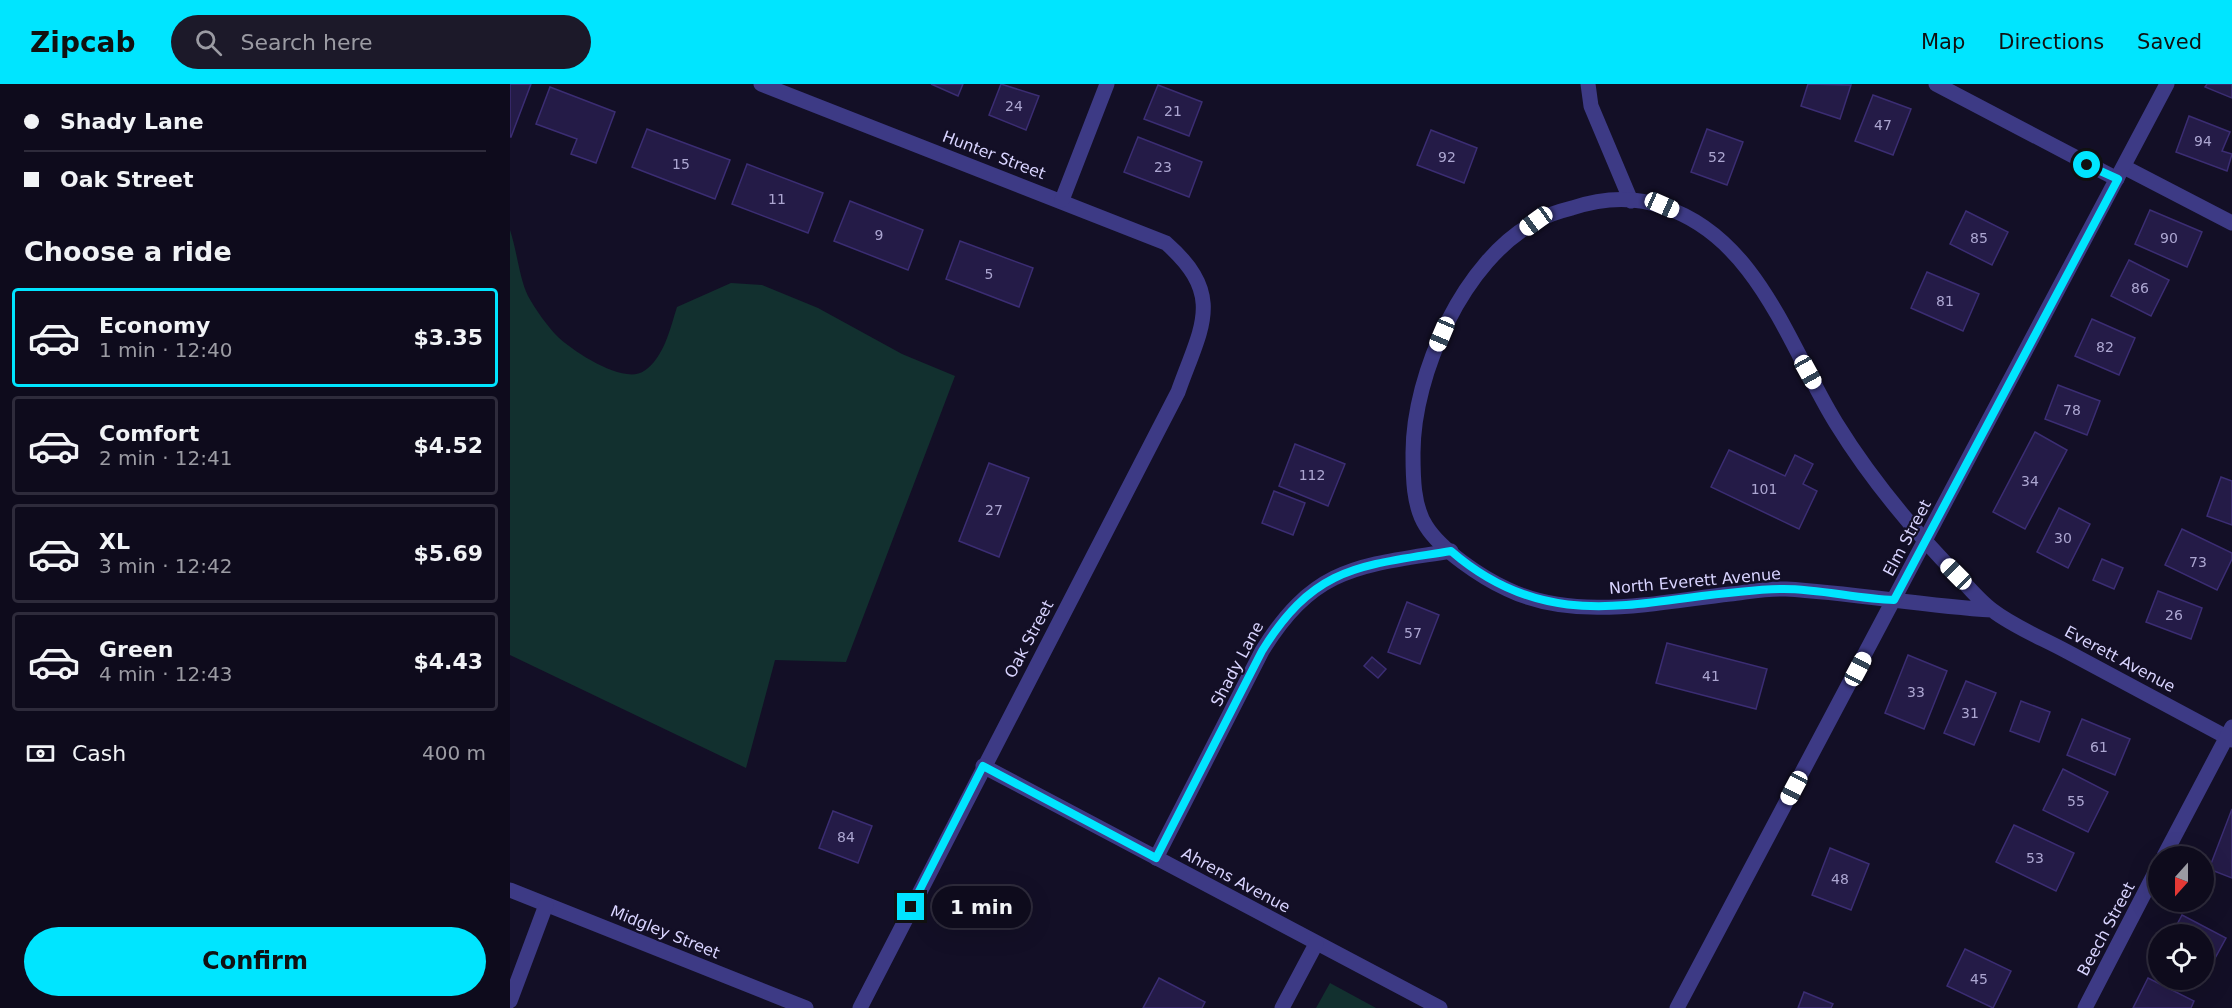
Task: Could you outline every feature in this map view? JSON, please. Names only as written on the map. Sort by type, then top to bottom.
[{"type":"street","name":"Hunter Street","points":[[762,84],[1062,200],[1166,243],[1187,262],[1198,280]]},
{"type":"street","points":[[1062,200],[1107,84]]},
{"type":"street","points":[[1588,84],[1591,106],[1631,201]]},
{"type":"street","points":[[1936,84],[2121,173],[2232,223]]},
{"type":"street","name":"Elm Street","points":[[1677,1008],[2167,84]]},
{"type":"street","points":[[1451,551],[1426,526],[1417,502],[1413,470],[1413,429],[1418,399],[1442,334],[1487,263],[1505,243],[1536,221],[1604,200],[1631,201],[1662,205],[1696,223],[1731,251],[1773,306],[1837,424],[1925,543],[1992,610]]},
{"type":"street","name":"Oak Street","points":[[860,1008],[1178,392],[1201,326],[1203,301],[1198,280]]},
{"type":"street","name":"North Everett Avenue","points":[[1451,551],[1469,567],[1507,590],[1537,600],[1568,605],[1609,608],[1780,589],[1992,610]]},
{"type":"street","name":"Shady Lane","points":[[1156,858],[1262,651],[1280,622],[1307,595],[1336,575],[1370,564],[1451,551]]},
{"type":"street","name":"Everett Avenue","points":[[1992,610],[2230,735]]},
{"type":"street","points":[[2169,846],[2230,735]]},
{"type":"street","name":"Ahrens Avenue","points":[[983,766],[1440,1008]]},
{"type":"street","name":"Beech Street","points":[[2085,1008],[2148,886]]},
{"type":"street","name":"Midgley Street","points":[[510,890],[806,1008]]},
{"type":"street","points":[[510,1001],[546,905]]},
{"type":"street","points":[[1282,1008],[1316,944]]},
{"type":"green space","points":[[510,230],[525,289],[542,318],[565,343],[600,365],[624,374],[644,371],[657,359],[669,333],[677,307],[731,283],[762,285],[818,308],[902,354],[955,376],[846,662],[775,660],[746,768],[510,655]]},
{"type":"green space","points":[[1330,983],[1376,1008],[1316,1008]]},
{"type":"building","points":[[510,84],[531,84],[511,137],[510,137]]},
{"type":"building","points":[[931,84],[963,84],[958,96]]},
{"type":"building","points":[[1001,84],[1039,96],[1026,130],[989,115]]},
{"type":"building","points":[[1808,84],[1851,85],[1840,119],[1801,106]]},
{"type":"building","points":[[2207,84],[2232,84],[2232,98],[2205,87]]},
{"type":"building","points":[[1158,85],[1202,102],[1189,136],[1144,119]]},
{"type":"building","points":[[550,87],[615,112],[596,163],[571,154],[577,139],[536,124]]},
{"type":"building","points":[[1873,95],[1911,109],[1893,155],[1855,141]]},
{"type":"building","points":[[2189,116],[2230,132],[2222,151],[2232,154],[2227,171],[2176,152]]},
{"type":"building","points":[[647,129],[730,160],[715,199],[632,167]]},
{"type":"building","points":[[1707,129],[1743,142],[1727,185],[1691,172]]},
{"type":"building","points":[[1431,130],[1477,148],[1464,183],[1417,165]]},
{"type":"building","points":[[1138,137],[1202,162],[1189,197],[1124,172]]},
{"type":"building","points":[[747,164],[823,193],[808,233],[732,204]]},
{"type":"building","points":[[850,201],[923,230],[908,270],[834,241]]},
{"type":"building","points":[[2150,210],[2202,232],[2187,267],[2135,244]]},
{"type":"building","points":[[1966,211],[2008,232],[1992,265],[1950,244]]},
{"type":"building","points":[[960,241],[1033,268],[1019,307],[946,279]]},
{"type":"building","points":[[2129,260],[2169,280],[2151,316],[2111,296]]},
{"type":"building","points":[[1927,272],[1979,294],[1963,331],[1911,308]]},
{"type":"building","points":[[2092,319],[2135,338],[2119,375],[2075,356]]},
{"type":"building","points":[[2058,385],[2100,401],[2087,435],[2045,419]]},
{"type":"building","points":[[2035,432],[2067,450],[2025,529],[1993,512]]},
{"type":"building","points":[[1295,444],[1345,464],[1328,506],[1279,486]]},
{"type":"building","points":[[1729,450],[1785,476],[1795,455],[1813,464],[1803,484],[1817,491],[1799,529],[1711,487]]},
{"type":"building","points":[[989,463],[1029,478],[999,557],[959,541]]},
{"type":"building","points":[[2221,477],[2232,481],[2232,525],[2207,516]]},
{"type":"building","points":[[1274,491],[1305,503],[1293,535],[1262,523]]},
{"type":"building","points":[[2059,508],[2090,524],[2068,568],[2037,552]]},
{"type":"building","points":[[2182,529],[2232,553],[2232,559],[2217,590],[2165,565]]},
{"type":"building","points":[[2102,559],[2123,568],[2114,589],[2093,580]]},
{"type":"building","points":[[2158,591],[2202,608],[2191,639],[2146,622]]},
{"type":"building","points":[[1407,602],[1439,615],[1420,664],[1388,652]]},
{"type":"building","points":[[1667,643],[1767,669],[1756,709],[1656,683]]},
{"type":"building","points":[[1908,655],[1947,671],[1924,729],[1885,713]]},
{"type":"building","points":[[1372,657],[1386,669],[1378,678],[1364,666]]},
{"type":"building","points":[[1966,681],[1996,693],[1974,745],[1944,733]]},
{"type":"building","points":[[2021,701],[2050,712],[2039,742],[2010,731]]},
{"type":"building","points":[[2082,719],[2130,739],[2115,775],[2067,755]]},
{"type":"building","points":[[2063,769],[2108,792],[2088,832],[2043,810]]},
{"type":"building","points":[[2232,809],[2232,878],[2214,871],[2214,856]]},
{"type":"building","points":[[833,811],[872,826],[858,863],[819,848]]},
{"type":"building","points":[[2014,825],[2074,853],[2056,891],[1996,862]]},
{"type":"building","points":[[1830,848],[1869,864],[1851,910],[1812,895]]},
{"type":"building","points":[[2182,915],[2199,924],[2177,924]]},
{"type":"building","points":[[2214,932],[2226,938],[2214,960]]},
{"type":"building","points":[[1965,949],[2011,971],[1993,1008],[1947,986]]},
{"type":"building","points":[[1159,978],[1205,1002],[1202,1008],[1143,1008]]},
{"type":"building","points":[[2148,978],[2148,990],[2172,990],[2194,1001],[2191,1008],[2133,1008]]},
{"type":"building","points":[[1804,992],[1833,1004],[1831,1008],[1798,1008]]},
{"type":"route","points":[[911,907],[983,766],[1156,858],[1262,651],[1280,622],[1307,595],[1336,575],[1370,564],[1451,551],[1469,567],[1507,590],[1537,600],[1609,608],[1780,589],[1894,600],[2118,179],[2087,165]]}]
